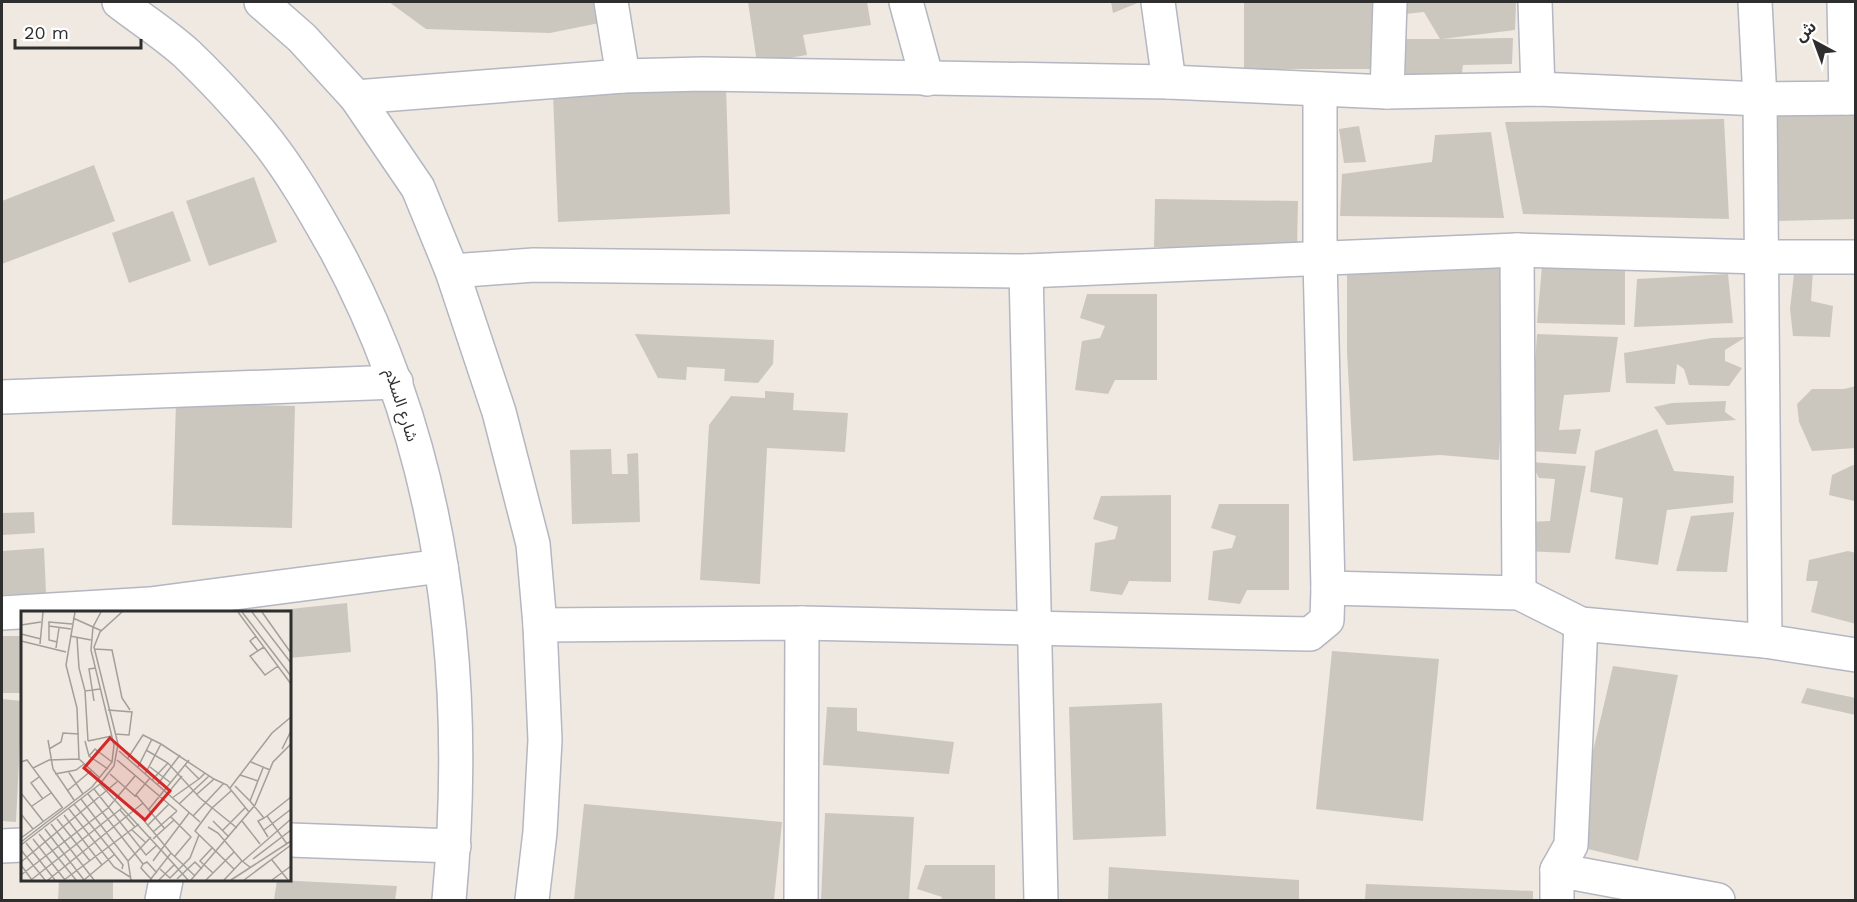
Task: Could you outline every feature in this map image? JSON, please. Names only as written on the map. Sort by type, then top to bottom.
[{"type":"street","name":"شارع السلام","points":[[119,2],[185,53],[260,132],[326,231],[359,294],[396,382],[423,473],[441,566],[453,651],[457,726],[454,846],[449,900]]},
{"type":"street","points":[[261,2],[302,38],[356,97],[418,188],[452,271],[499,412],[530,533],[540,625],[545,740],[540,832],[532,900]]},
{"type":"street","points":[[611,2],[623,75]]},
{"type":"street","points":[[906,2],[927,79]]},
{"type":"street","points":[[1158,2],[1169,82]]},
{"type":"street","points":[[1387,92],[1390,2]]},
{"type":"street","points":[[1535,2],[1538,89]]},
{"type":"street","points":[[1755,2],[1760,99],[1765,641]]},
{"type":"street","points":[[356,97],[623,75],[703,74],[927,79],[1021,78],[1387,92],[1538,89],[1760,99],[1851,98],[1844,2]]},
{"type":"street","points":[[540,625],[802,623],[1310,634],[1327,621],[1328,588],[1320,260],[1320,89]]},
{"type":"street","points":[[452,271],[534,265],[1026,271],[1517,250],[1761,257],[1856,257]]},
{"type":"street","points":[[1517,250],[1519,593]]},
{"type":"street","points":[[1026,271],[1041,900]]},
{"type":"street","points":[[2,397],[396,382]]},
{"type":"street","points":[[35,611],[150,604],[441,566]]},
{"type":"street","points":[[1328,588],[1519,593],[1581,624],[1765,641],[1856,656]]},
{"type":"street","points":[[2,613],[21,612]]},
{"type":"street","points":[[801,900],[802,623]]},
{"type":"street","points":[[1581,624],[1571,844],[1557,885],[1718,900]]},
{"type":"street","points":[[291,840],[454,846]]},
{"type":"street","points":[[2,846],[21,845]]},
{"type":"street","points":[[162,900],[166,881]]},
{"type":"building","points":[[389,2],[598,2],[604,22],[550,33],[426,29]]},
{"type":"building","points":[[748,2],[867,2],[871,25],[803,35],[807,55],[757,63]]},
{"type":"building","points":[[1111,2],[1140,2],[1113,13]]},
{"type":"building","points":[[1244,2],[1374,2],[1374,69],[1244,69]]},
{"type":"building","points":[[1404,2],[1516,2],[1515,30],[1442,39],[1513,38],[1512,64],[1463,65],[1461,79],[1401,78],[1404,39],[1440,39],[1424,12],[1405,14]]},
{"type":"building","points":[[726,87],[730,214],[558,222],[553,94]]},
{"type":"building","points":[[1856,114],[1856,219],[1775,221],[1777,115]]},
{"type":"building","points":[[1724,119],[1729,219],[1523,214],[1505,122]]},
{"type":"building","points":[[1359,126],[1366,162],[1344,163],[1339,129]]},
{"type":"building","points":[[1491,132],[1504,218],[1340,216],[1342,174],[1432,162],[1435,135]]},
{"type":"building","points":[[94,165],[115,221],[2,264],[2,201]]},
{"type":"building","points":[[254,177],[277,242],[209,266],[186,201]]},
{"type":"building","points":[[1155,199],[1298,201],[1297,249],[1154,247]]},
{"type":"building","points":[[173,211],[191,261],[129,283],[112,233]]},
{"type":"building","points":[[1508,265],[1499,460],[1440,455],[1353,461],[1347,352],[1347,274]]},
{"type":"building","points":[[1625,265],[1625,325],[1537,323],[1542,266]]},
{"type":"building","points":[[1813,270],[1811,301],[1833,306],[1830,337],[1793,336],[1790,309],[1794,274]]},
{"type":"building","points":[[1728,274],[1733,323],[1634,327],[1637,279]]},
{"type":"building","points":[[1087,294],[1157,294],[1157,380],[1115,380],[1108,394],[1075,390],[1082,341],[1100,338],[1105,326],[1080,318]]},
{"type":"building","points":[[635,334],[774,340],[773,364],[758,383],[724,381],[725,369],[687,367],[686,380],[658,378]]},
{"type":"building","points":[[1537,334],[1618,337],[1610,392],[1564,395],[1559,430],[1581,429],[1576,454],[1529,451]]},
{"type":"building","points":[[1746,337],[1725,350],[1725,361],[1742,368],[1729,386],[1689,385],[1684,369],[1677,364],[1675,384],[1626,383],[1624,353],[1712,338]]},
{"type":"building","points":[[1856,386],[1856,448],[1812,451],[1799,422],[1797,404],[1812,389],[1844,389]]},
{"type":"building","points":[[765,391],[794,393],[793,410],[848,413],[845,452],[767,448],[760,584],[700,580],[709,425],[731,396],[765,398]]},
{"type":"building","points":[[1726,401],[1725,412],[1736,420],[1667,425],[1654,407],[1672,403]]},
{"type":"building","points":[[176,403],[295,406],[292,528],[172,525]]},
{"type":"building","points":[[1657,429],[1674,471],[1734,476],[1733,503],[1667,510],[1658,565],[1615,559],[1623,498],[1590,492],[1595,451]]},
{"type":"building","points":[[611,449],[612,474],[628,474],[627,454],[638,453],[640,522],[572,524],[570,450]]},
{"type":"building","points":[[1531,462],[1586,466],[1570,553],[1524,551],[1529,522],[1550,521],[1555,479],[1539,478]]},
{"type":"building","points":[[1856,465],[1854,501],[1829,495],[1832,475]]},
{"type":"building","points":[[1171,495],[1171,582],[1129,581],[1122,595],[1090,591],[1095,543],[1115,539],[1118,527],[1093,519],[1101,496]]},
{"type":"building","points":[[1219,504],[1289,504],[1289,590],[1247,590],[1240,604],[1208,600],[1213,551],[1232,548],[1236,536],[1211,528]]},
{"type":"building","points":[[34,512],[35,533],[2,535],[2,513]]},
{"type":"building","points":[[1734,512],[1727,572],[1676,571],[1691,516]]},
{"type":"building","points":[[44,548],[46,593],[2,595],[2,551]]},
{"type":"building","points":[[1848,551],[1856,553],[1856,624],[1811,612],[1818,581],[1806,581],[1809,560]]},
{"type":"building","points":[[347,603],[351,652],[291,658],[291,611],[271,611]]},
{"type":"building","points":[[2,636],[21,636],[21,693],[2,693]]},
{"type":"building","points":[[1332,651],[1439,659],[1423,821],[1316,809]]},
{"type":"building","points":[[1613,666],[1678,675],[1638,861],[1571,845]]},
{"type":"building","points":[[1807,688],[1856,698],[1856,715],[1801,703]]},
{"type":"building","points":[[2,699],[21,701],[21,721],[16,822],[2,821]]},
{"type":"building","points":[[1162,703],[1166,836],[1073,840],[1069,707]]},
{"type":"building","points":[[827,707],[857,708],[857,731],[954,742],[949,774],[823,765]]},
{"type":"building","points":[[584,804],[782,822],[774,900],[574,900]]},
{"type":"building","points":[[825,813],[914,817],[909,900],[821,900]]},
{"type":"building","points":[[925,865],[995,865],[995,900],[941,900],[942,897],[917,889]]},
{"type":"building","points":[[1109,867],[1299,880],[1299,900],[1108,900]]},
{"type":"building","points":[[59,881],[113,881],[113,900],[58,900]]},
{"type":"building","points":[[277,881],[397,886],[395,900],[274,900]]},
{"type":"building","points":[[1366,884],[1533,891],[1533,900],[1365,900]]}]
